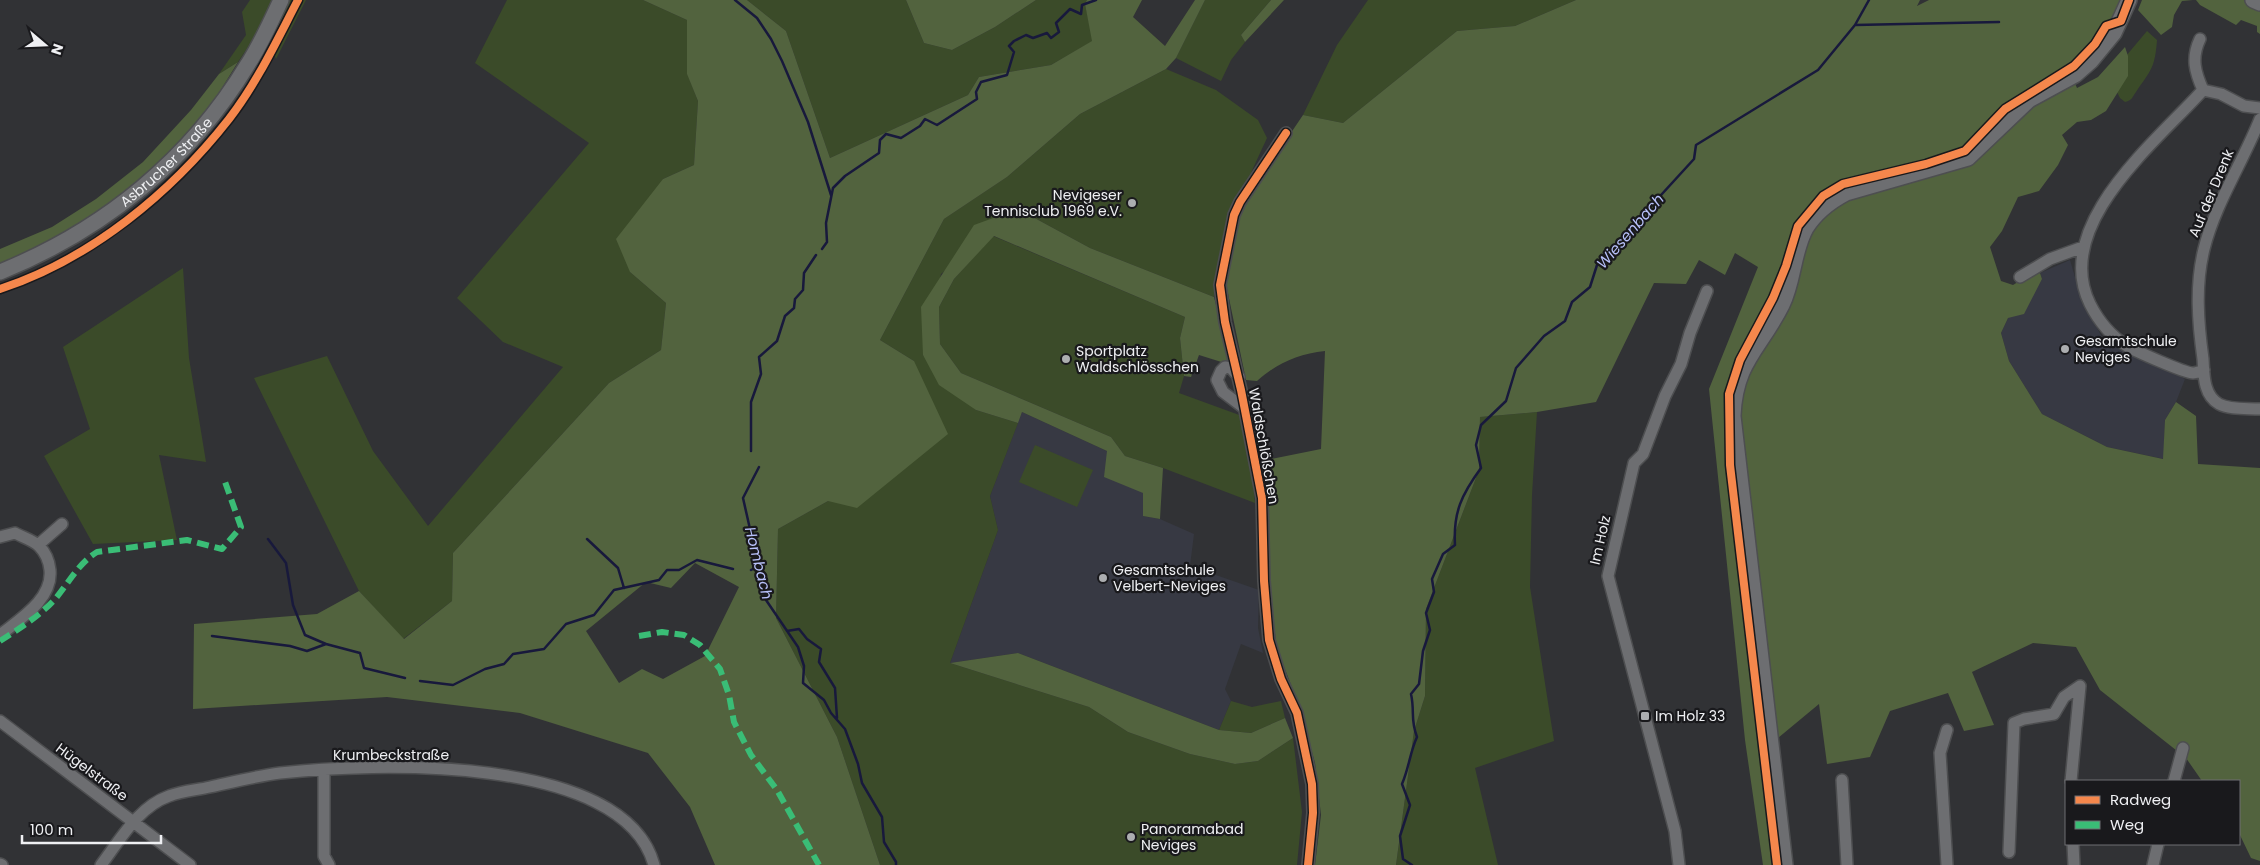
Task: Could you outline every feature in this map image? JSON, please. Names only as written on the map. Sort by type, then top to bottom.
[{"type":"main road","name":"Asbrucher Straße","points":[[0,272],[61,244],[88,228],[116,209],[170,163],[193,140],[219,108],[248,64],[281,0]]},
{"type":"main road","points":[[1785,865],[1733,416],[1734,395],[1739,378],[1782,305],[1805,230],[1817,213],[1831,201],[1846,193],[1968,158],[2029,100],[2075,75],[2091,61],[2114,33],[2129,0]]},
{"type":"main road","points":[[2253,0],[2260,3]]},
{"type":"street","points":[[2200,40],[2194,60],[2196,75],[2203,90]]},
{"type":"street","points":[[2203,90],[2220,94],[2244,106],[2260,108]]},
{"type":"street","points":[[2203,90],[2146,147],[2116,184],[2082,247],[2082,276],[2086,296],[2096,315],[2110,332],[2127,347],[2193,374],[2204,370]]},
{"type":"street","name":"Auf der Drenk","points":[[2260,119],[2213,222],[2204,247],[2199,277],[2198,306],[2207,392],[2218,403],[2230,407],[2260,409]]},
{"type":"street","name":"Waldschlößchen","points":[[1286,133],[1240,202],[1234,215],[1220,284],[1225,322],[1262,498],[1264,581],[1269,640],[1281,679],[1297,713],[1312,784],[1314,813],[1308,865]]},
{"type":"street","points":[[2020,276],[2050,259],[2082,247]]},
{"type":"street","name":"Im Holz","points":[[1679,865],[1675,831],[1608,576],[1634,463],[1643,454],[1665,396],[1681,364],[1690,333],[1707,291]]},
{"type":"street","points":[[1238,377],[1231,368],[1226,367],[1221,371],[1217,380],[1223,392],[1244,408]]},
{"type":"street","points":[[38,545],[62,524]]},
{"type":"street","points":[[0,538],[15,533],[38,545],[48,559],[51,578],[47,591],[31,611],[0,635]]},
{"type":"street","points":[[2009,852],[2014,723],[2024,719],[2054,714],[2064,697],[2080,686],[2072,780]]},
{"type":"street","name":"Hügelstraße","points":[[0,721],[190,865]]},
{"type":"street","points":[[1947,730],[1940,753],[1947,865]]},
{"type":"street","points":[[2174,780],[2183,748]]},
{"type":"street","name":"Krumbeckstraße","points":[[101,865],[134,821],[168,796],[279,773],[439,767],[542,782],[576,793],[612,811],[640,836],[654,865]]},
{"type":"street","points":[[324,770],[324,856],[329,865]]},
{"type":"street","points":[[1842,780],[1847,865]]},
{"type":"street","points":[[2073,845],[2074,865]]},
{"type":"street","points":[[2153,865],[2158,845]]},
{"type":"shaded area","name":"Gesamtschule Neviges","points":[[2070,260],[2082,301],[2102,337],[2185,379],[2176,402],[2165,420],[2164,459],[2107,447],[2042,414],[2009,361],[2001,333],[2008,318],[2042,279],[2040,273]]},
{"type":"shaded area","name":"Gesamtschule Velbert-Neviges","points":[[1022,412],[1107,451],[1143,493],[1143,516],[1160,519],[1194,534],[1190,566],[1259,590],[1258,628],[1263,653],[1241,644],[1225,689],[1231,701],[1219,730],[1018,653],[950,663],[998,530],[990,496]]},
{"type":"green space","points":[[250,0],[306,0],[276,59],[263,25],[238,62],[219,74],[246,35],[242,12]]},
{"type":"green space","points":[[507,0],[643,0],[687,20],[687,73],[698,101],[694,165],[663,179],[630,272],[666,303],[661,350],[609,383],[453,553],[452,601],[403,639],[359,591],[254,378],[327,356],[373,451],[428,526],[563,367],[503,342],[457,298],[589,143],[475,63]]},
{"type":"green space","points":[[643,0],[747,0],[786,31],[830,158],[968,95],[979,77],[1051,65],[1092,41],[1085,4],[1087,0],[1142,0],[1133,17],[1165,46],[1195,0],[1205,0],[1176,58],[1166,69],[1080,114],[1007,177],[944,219],[880,340],[914,361],[948,434],[857,508],[828,501],[778,529],[776,618],[837,737],[880,865],[715,865],[690,807],[648,753],[520,713],[387,697],[193,709],[194,624],[317,614],[359,591],[404,639],[452,601],[453,553],[609,383],[661,350],[666,303],[630,272],[616,239],[663,179],[694,165],[698,101],[687,74],[687,20]],"holes":[[[695,563],[739,587],[705,656],[663,679],[642,669],[619,683],[586,631],[646,582],[671,588]]]},
{"type":"green space","points":[[747,0],[906,0],[924,43],[952,50],[995,27],[1036,0],[1087,0],[1085,4],[1093,41],[1051,65],[979,77],[968,95],[830,158],[786,31]]},
{"type":"green space","points":[[906,0],[1036,0],[995,27],[952,50],[924,43]]},
{"type":"green space","points":[[1205,0],[1271,0],[1241,35],[1245,42],[1231,60],[1221,81],[1176,58]]},
{"type":"green space","points":[[1271,0],[1284,0],[1245,42],[1241,35]]},
{"type":"green space","points":[[1368,0],[1576,0],[1515,26],[1457,31],[1343,123],[1303,115],[1337,45]]},
{"type":"green space","points":[[1576,0],[1920,0],[1917,6],[1929,0],[2121,0],[2105,37],[2070,72],[2077,88],[2098,77],[2125,47],[2128,56],[2128,76],[2106,111],[2091,120],[2077,122],[2062,135],[2068,145],[2058,165],[2039,191],[2018,197],[2002,231],[1990,247],[2001,281],[2013,285],[2026,277],[2040,273],[2042,279],[2024,314],[2008,318],[2001,333],[2009,361],[2042,414],[2107,447],[2163,459],[2165,420],[2176,402],[2196,416],[2198,464],[2260,468],[2260,861],[2251,858],[2240,835],[2240,780],[2201,780],[2186,758],[2100,690],[2076,647],[2033,643],[1972,672],[1994,725],[1964,731],[1948,693],[1890,711],[1870,757],[1827,764],[1819,704],[1778,738],[1791,865],[1763,865],[1745,740],[1709,389],[1758,267],[1735,253],[1725,275],[1699,260],[1686,284],[1654,283],[1596,402],[1537,412],[1480,417],[1479,470],[1426,609],[1425,696],[1414,731],[1396,865],[1315,865],[1321,815],[1315,763],[1299,705],[1277,649],[1270,594],[1268,499],[1261,461],[1321,449],[1325,351],[1306,354],[1288,360],[1272,369],[1257,381],[1246,380],[1226,284],[1237,220],[1243,204],[1303,115],[1343,123],[1457,31],[1515,26]]},
{"type":"green space","points":[[2142,0],[2193,0],[2182,1],[2174,15],[2172,27],[2161,35],[2138,10]]},
{"type":"green space","points":[[2196,0],[2260,0],[2260,34],[2257,32],[2257,26],[2241,20],[2236,25],[2200,5]]},
{"type":"green space","points":[[2147,31],[2157,40],[2155,57],[2149,73],[2132,98],[2125,102],[2117,92],[2126,56]]},
{"type":"green space","points":[[238,62],[204,117],[155,171],[107,209],[57,240],[0,265],[0,249],[52,227],[96,199],[143,162],[191,110],[219,74]]},
{"type":"green space","points":[[1166,69],[1216,90],[1258,120],[1267,138],[1241,195],[1227,235],[1221,256],[1214,297],[1090,248],[1018,209],[941,274],[923,355],[976,410],[1018,423],[990,496],[998,530],[950,663],[1089,707],[1128,732],[1190,754],[1235,764],[1258,761],[1293,738],[1302,812],[1297,865],[880,865],[837,737],[776,618],[778,529],[828,501],[914,361],[880,340],[944,219],[1007,177],[1080,114]]},
{"type":"green space","points":[[1018,209],[1090,248],[1214,297],[1231,365],[1199,355],[1191,377],[1184,376],[1180,338],[1185,317],[994,236],[954,279],[939,307],[940,344],[961,373],[1111,437],[1125,456],[1163,468],[1160,519],[1143,516],[1143,493],[1104,477],[1107,451],[1022,412],[1018,423],[976,410],[939,385],[923,355],[921,307],[974,225]]},
{"type":"green space","name":"Sportplatz Waldschlösschen","points":[[993,236],[1185,317],[1180,338],[1184,376],[1179,393],[1242,416],[1251,461],[1255,503],[1163,468],[1125,456],[1111,437],[961,373],[940,344],[939,307],[954,279]]},
{"type":"green space","points":[[183,268],[189,358],[206,462],[159,455],[177,540],[93,544],[44,456],[90,429],[63,347]]},
{"type":"green space","points":[[1537,412],[1532,495],[1530,587],[1554,741],[1475,768],[1498,865],[1396,865],[1414,731],[1425,696],[1426,609],[1479,470],[1480,417]]},
{"type":"green space","points":[[1035,445],[1093,470],[1077,507],[1019,482]]},
{"type":"green space","points":[[1018,653],[1219,730],[1251,733],[1285,718],[1293,738],[1258,761],[1235,764],[1190,754],[1128,732],[1089,707],[950,663]]},
{"type":"green space","points":[[1231,701],[1252,707],[1281,701],[1285,718],[1251,733],[1219,730]]},
{"type":"waterway","points":[[735,0],[757,18],[771,39],[782,61],[808,122],[831,195]]},
{"type":"waterway","name":"Hombach","points":[[822,249],[827,242],[826,223],[833,188],[845,176],[879,153],[880,140],[886,134],[901,138],[920,126],[925,119],[937,125],[977,99],[976,92],[981,82],[1007,75],[1014,52],[1009,46],[1014,41],[1026,35],[1033,38],[1047,33],[1051,38],[1059,32],[1056,23],[1070,9],[1081,14],[1082,5],[1096,0]]},
{"type":"waterway","points":[[1855,25],[1869,0]]},
{"type":"waterway","name":"Wiesenbach","points":[[1412,865],[1403,859],[1400,836],[1410,805],[1402,784],[1417,737],[1411,694],[1419,684],[1423,651],[1430,630],[1426,613],[1434,592],[1432,579],[1443,554],[1455,545],[1457,513],[1460,504],[1481,468],[1476,445],[1481,425],[1506,401],[1516,368],[1544,336],[1565,321],[1572,302],[1590,287],[1597,265],[1694,159],[1696,145],[1818,70],[1855,25],[1999,22]]},
{"type":"waterway","name":"Hombach","points":[[751,451],[751,402],[761,374],[759,357],[777,341],[785,316],[794,308],[795,299],[803,290],[804,273],[816,255]]},
{"type":"waterway","name":"Hombach","points":[[759,467],[743,498],[766,600],[798,647],[804,666],[803,683],[824,700],[831,713],[845,729],[858,764],[862,783],[882,817],[884,842],[896,865]]},
{"type":"waterway","points":[[268,539],[286,563],[293,605],[305,635],[326,644]]},
{"type":"waterway","points":[[587,539],[618,568],[624,588]]},
{"type":"waterway","points":[[420,681],[453,685],[485,669],[504,664],[513,654],[544,649],[566,624],[594,615],[614,590],[659,580],[667,570],[679,570],[697,560],[733,569]]},
{"type":"waterway","name":"Hombach","points":[[751,570],[759,566]]},
{"type":"waterway","points":[[787,631],[799,629],[807,639],[821,649],[819,662],[835,688],[837,718]]},
{"type":"waterway","points":[[212,636],[290,646],[307,651],[326,644],[360,653],[364,668],[405,678]]},
{"type":"marked path","points":[[0,641],[43,610],[56,598],[80,567],[97,552],[187,540],[222,549],[241,527],[224,479]]},
{"type":"marked path","points":[[639,636],[662,632],[684,635],[700,645],[720,669],[729,695],[734,722],[751,755],[777,790],[819,865]]},
{"type":"cycle path","points":[[0,289],[34,276],[97,242],[127,220],[182,173],[229,119],[249,91],[298,0]]},
{"type":"cycle path","points":[[1777,865],[1730,465],[1729,394],[1740,360],[1773,298],[1786,266],[1798,226],[1823,196],[1843,184],[1926,164],[1965,151],[2005,109],[2074,66],[2095,44],[2106,26],[2121,21],[2129,0]]},
{"type":"cycle path","points":[[1286,133],[1240,202],[1234,215],[1220,285],[1225,322],[1241,390],[1262,498],[1264,581],[1269,640],[1281,679],[1297,713],[1312,784],[1313,813],[1308,865]]},
{"type":"place","name":"Nevigeser Tennisclub 1969 e.V.","points":[[1132,203]]},
{"type":"place","name":"Gesamtschule Neviges","points":[[2065,349]]},
{"type":"place","name":"Sportplatz Waldschlösschen","points":[[1066,359]]},
{"type":"place","name":"Gesamtschule Velbert-Neviges","points":[[1103,578]]},
{"type":"place","name":"Im Holz 33","points":[[1645,716]]},
{"type":"place","name":"Panoramabad Neviges","points":[[1131,837]]}]
